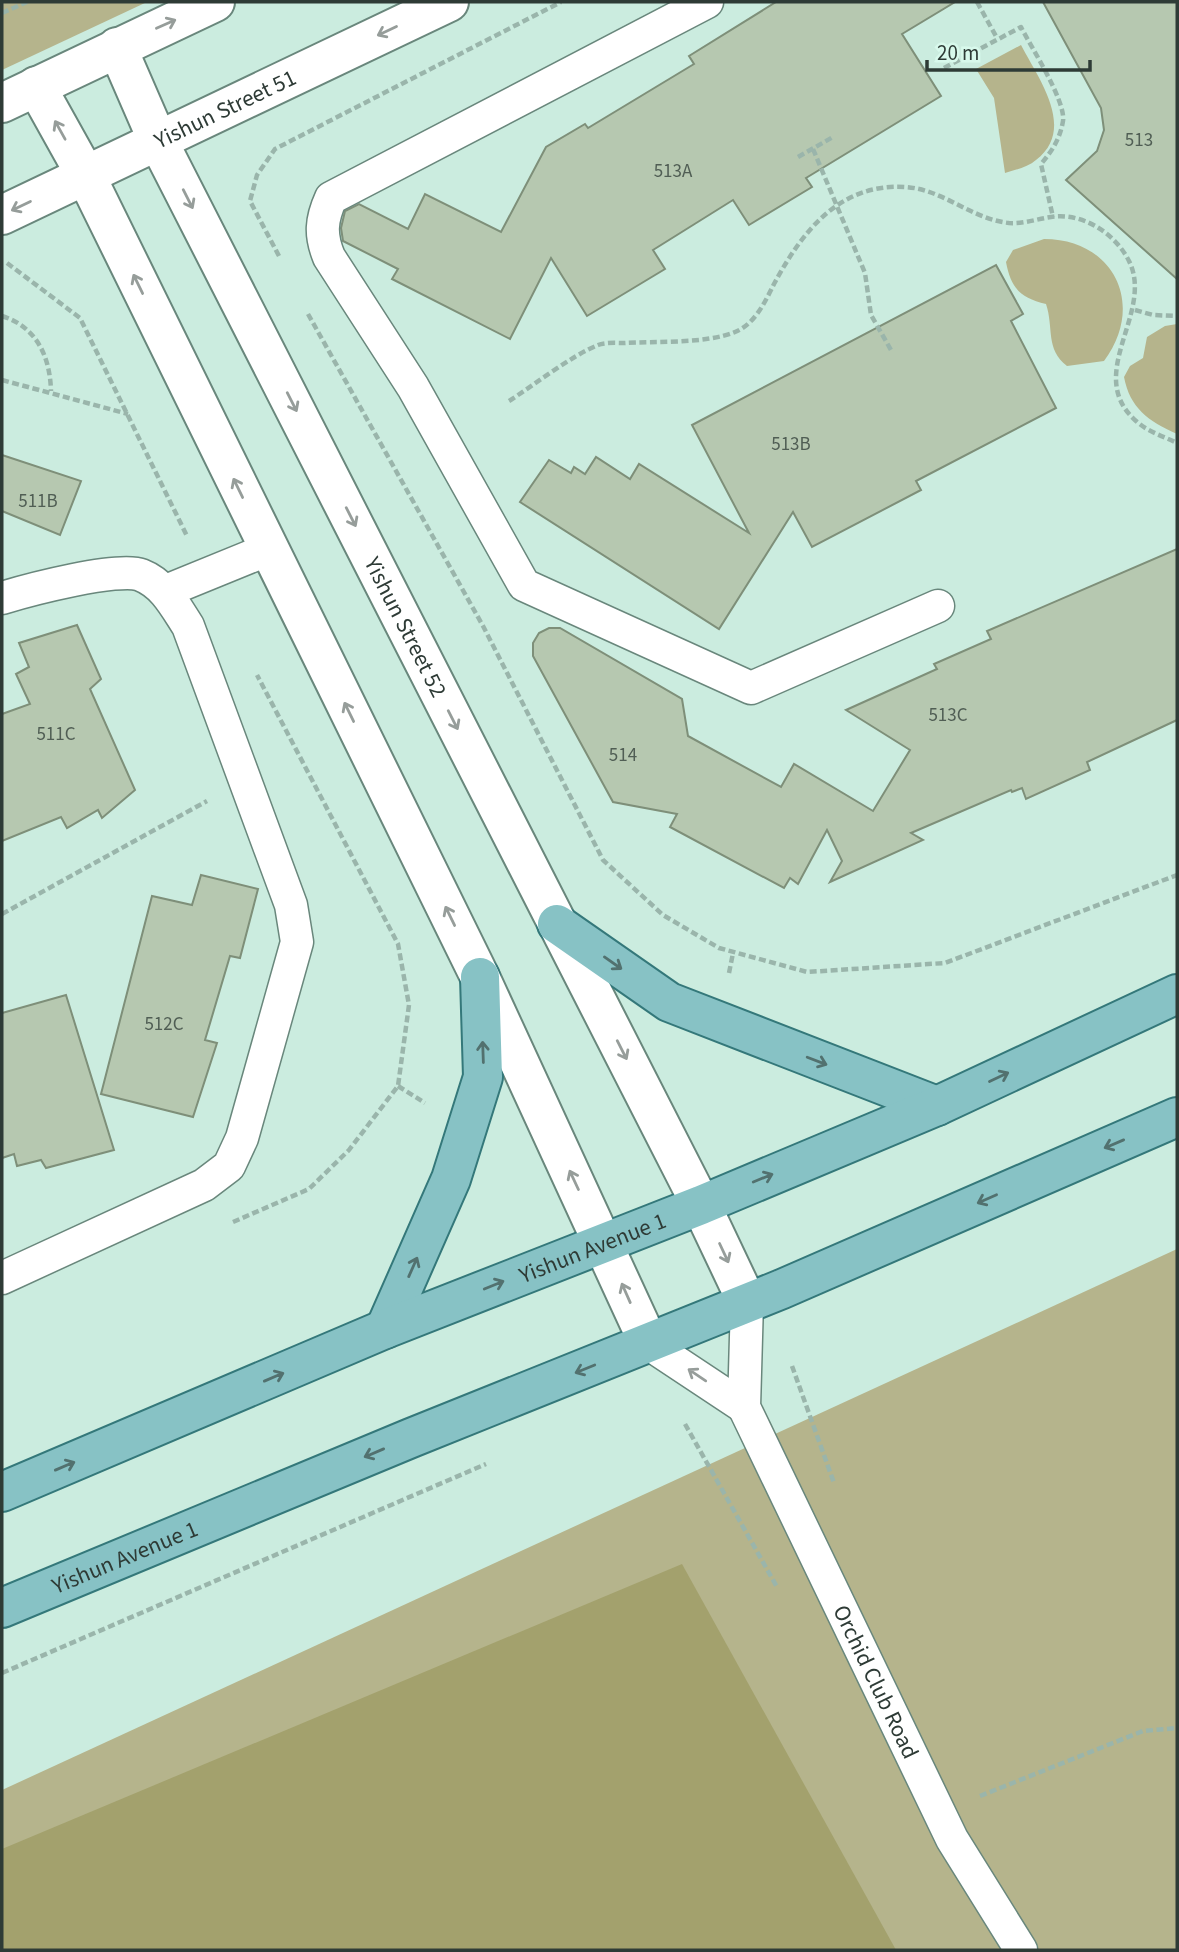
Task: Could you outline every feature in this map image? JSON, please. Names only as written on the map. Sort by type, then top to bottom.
[{"type":"main road","points":[[557,924],[669,1002],[937,1106]]},
{"type":"main road","points":[[385,1329],[451,1179],[483,1077],[481,977]]},
{"type":"main road","name":"Yishun Avenue 1","points":[[2,1492],[385,1329],[701,1205],[937,1106],[1177,994]]},
{"type":"main road","name":"Yishun Avenue 1","points":[[2,1608],[411,1438],[649,1344],[1177,1117]]},
{"type":"street","points":[[2,103],[215,2]]},
{"type":"street","name":"Yishun Street 51","points":[[2,215],[449,2]]},
{"type":"street","name":"Yishun Street 52","points":[[117,47],[157,139],[701,1205]]},
{"type":"street","points":[[36,86],[85,174],[481,977],[649,1344]]},
{"type":"street","name":"Orchid Club Road","points":[[701,1205],[747,1302]]},
{"type":"lane","points":[[707,2],[331,198],[323,216],[321,238],[328,257],[413,387],[524,584],[751,688],[938,606]]},
{"type":"lane","points":[[166,591],[268,549]]},
{"type":"lane","points":[[2,598],[107,574],[139,574],[166,591],[188,626],[291,905],[297,942],[242,1138],[229,1166],[204,1185],[2,1278]]},
{"type":"lane","name":"Orchid Club Road","points":[[747,1302],[744,1407],[952,1839],[1021,1950]]},
{"type":"lane","points":[[649,1344],[744,1407]]},
{"type":"path","points":[[2,13],[27,2]]},
{"type":"path","points":[[977,2],[997,38]]},
{"type":"path","points":[[943,68],[1021,27],[1056,96],[1064,118],[1055,146],[1041,164],[1053,217]]},
{"type":"path","points":[[798,157],[832,137]]},
{"type":"path","points":[[813,149],[834,206],[865,273],[871,315],[891,349]]},
{"type":"path","points":[[509,401],[600,344],[710,338],[735,332],[752,321],[792,252],[814,222],[834,206],[866,190],[907,187],[936,193],[961,208],[1009,223],[1072,217],[1089,222],[1115,245],[1128,260],[1135,282],[1135,310],[1128,321],[1116,363],[1122,403],[1135,420],[1177,443]]},
{"type":"path","points":[[1135,310],[1153,315],[1177,316]]},
{"type":"path","points":[[2,316],[13,320],[41,343],[50,368],[51,391]]},
{"type":"path","points":[[2,380],[51,391],[128,414]]},
{"type":"path","points":[[2,914],[245,781]]},
{"type":"path","points":[[733,953],[807,972],[945,963],[1177,875]]},
{"type":"path","points":[[2,1673],[489,1463]]},
{"type":"path","points":[[970,1800],[1143,1731],[1177,1728]]},
{"type":"shaded area","points":[[2,2],[147,2],[2,70]]},
{"type":"shaded area","points":[[1021,45],[1050,103],[1054,119],[1053,134],[1048,148],[1036,160],[1005,173],[994,98],[976,69]]},
{"type":"shaded area","points":[[1044,239],[1068,242],[1089,250],[1105,263],[1116,279],[1122,298],[1122,318],[1116,340],[1104,361],[1067,366],[1053,345],[1046,304],[1030,299],[1014,286],[1006,262],[1013,250]]},
{"type":"shaded area","points":[[1177,324],[1177,434],[1157,424],[1142,412],[1131,397],[1124,377],[1130,366],[1143,358],[1147,337],[1165,326]]},
{"type":"shaded area","points":[[1177,1249],[1177,1950],[2,1950],[2,1790]]},
{"type":"shaded area","points":[[682,1564],[896,1950],[2,1950],[2,1849]]},
{"type":"building","points":[[776,2],[955,2],[902,34],[941,96],[806,178],[812,187],[749,225],[733,200],[653,250],[665,269],[587,316],[551,258],[510,339],[392,279],[398,269],[343,241],[341,228],[345,211],[359,204],[408,229],[425,194],[501,232],[546,147],[585,124],[588,128],[694,64],[689,56]]},
{"type":"building","points":[[1043,2],[1177,2],[1177,279],[1066,180],[1097,151],[1104,130],[1101,108]]},
{"type":"building","points":[[996,265],[1023,314],[1011,321],[1056,408],[916,481],[921,490],[812,547],[793,512],[719,629],[520,502],[549,460],[571,473],[574,467],[585,474],[596,457],[630,479],[639,464],[749,533],[692,425]]},
{"type":"building","points":[[2,455],[81,481],[60,535],[2,511]]},
{"type":"building","points":[[1177,549],[1177,720],[1087,762],[1090,770],[1026,799],[1022,788],[1012,792],[1011,790],[911,833],[923,840],[830,882],[842,861],[827,830],[798,884],[790,878],[784,888],[670,827],[677,814],[613,802],[533,656],[533,643],[539,633],[549,628],[560,628],[682,699],[688,736],[781,787],[794,764],[873,811],[910,750],[846,710],[937,669],[934,664],[991,639],[987,631]]},
{"type":"building","points":[[77,625],[101,679],[90,689],[135,790],[102,818],[98,810],[67,828],[61,817],[2,841],[2,714],[30,704],[16,674],[29,667],[19,643]]},
{"type":"building","points":[[201,875],[258,889],[240,958],[230,956],[205,1040],[217,1043],[193,1117],[101,1094],[152,896],[192,905]]},
{"type":"building","points":[[66,995],[114,1150],[46,1168],[41,1160],[17,1166],[14,1154],[2,1158],[2,1013]]}]
